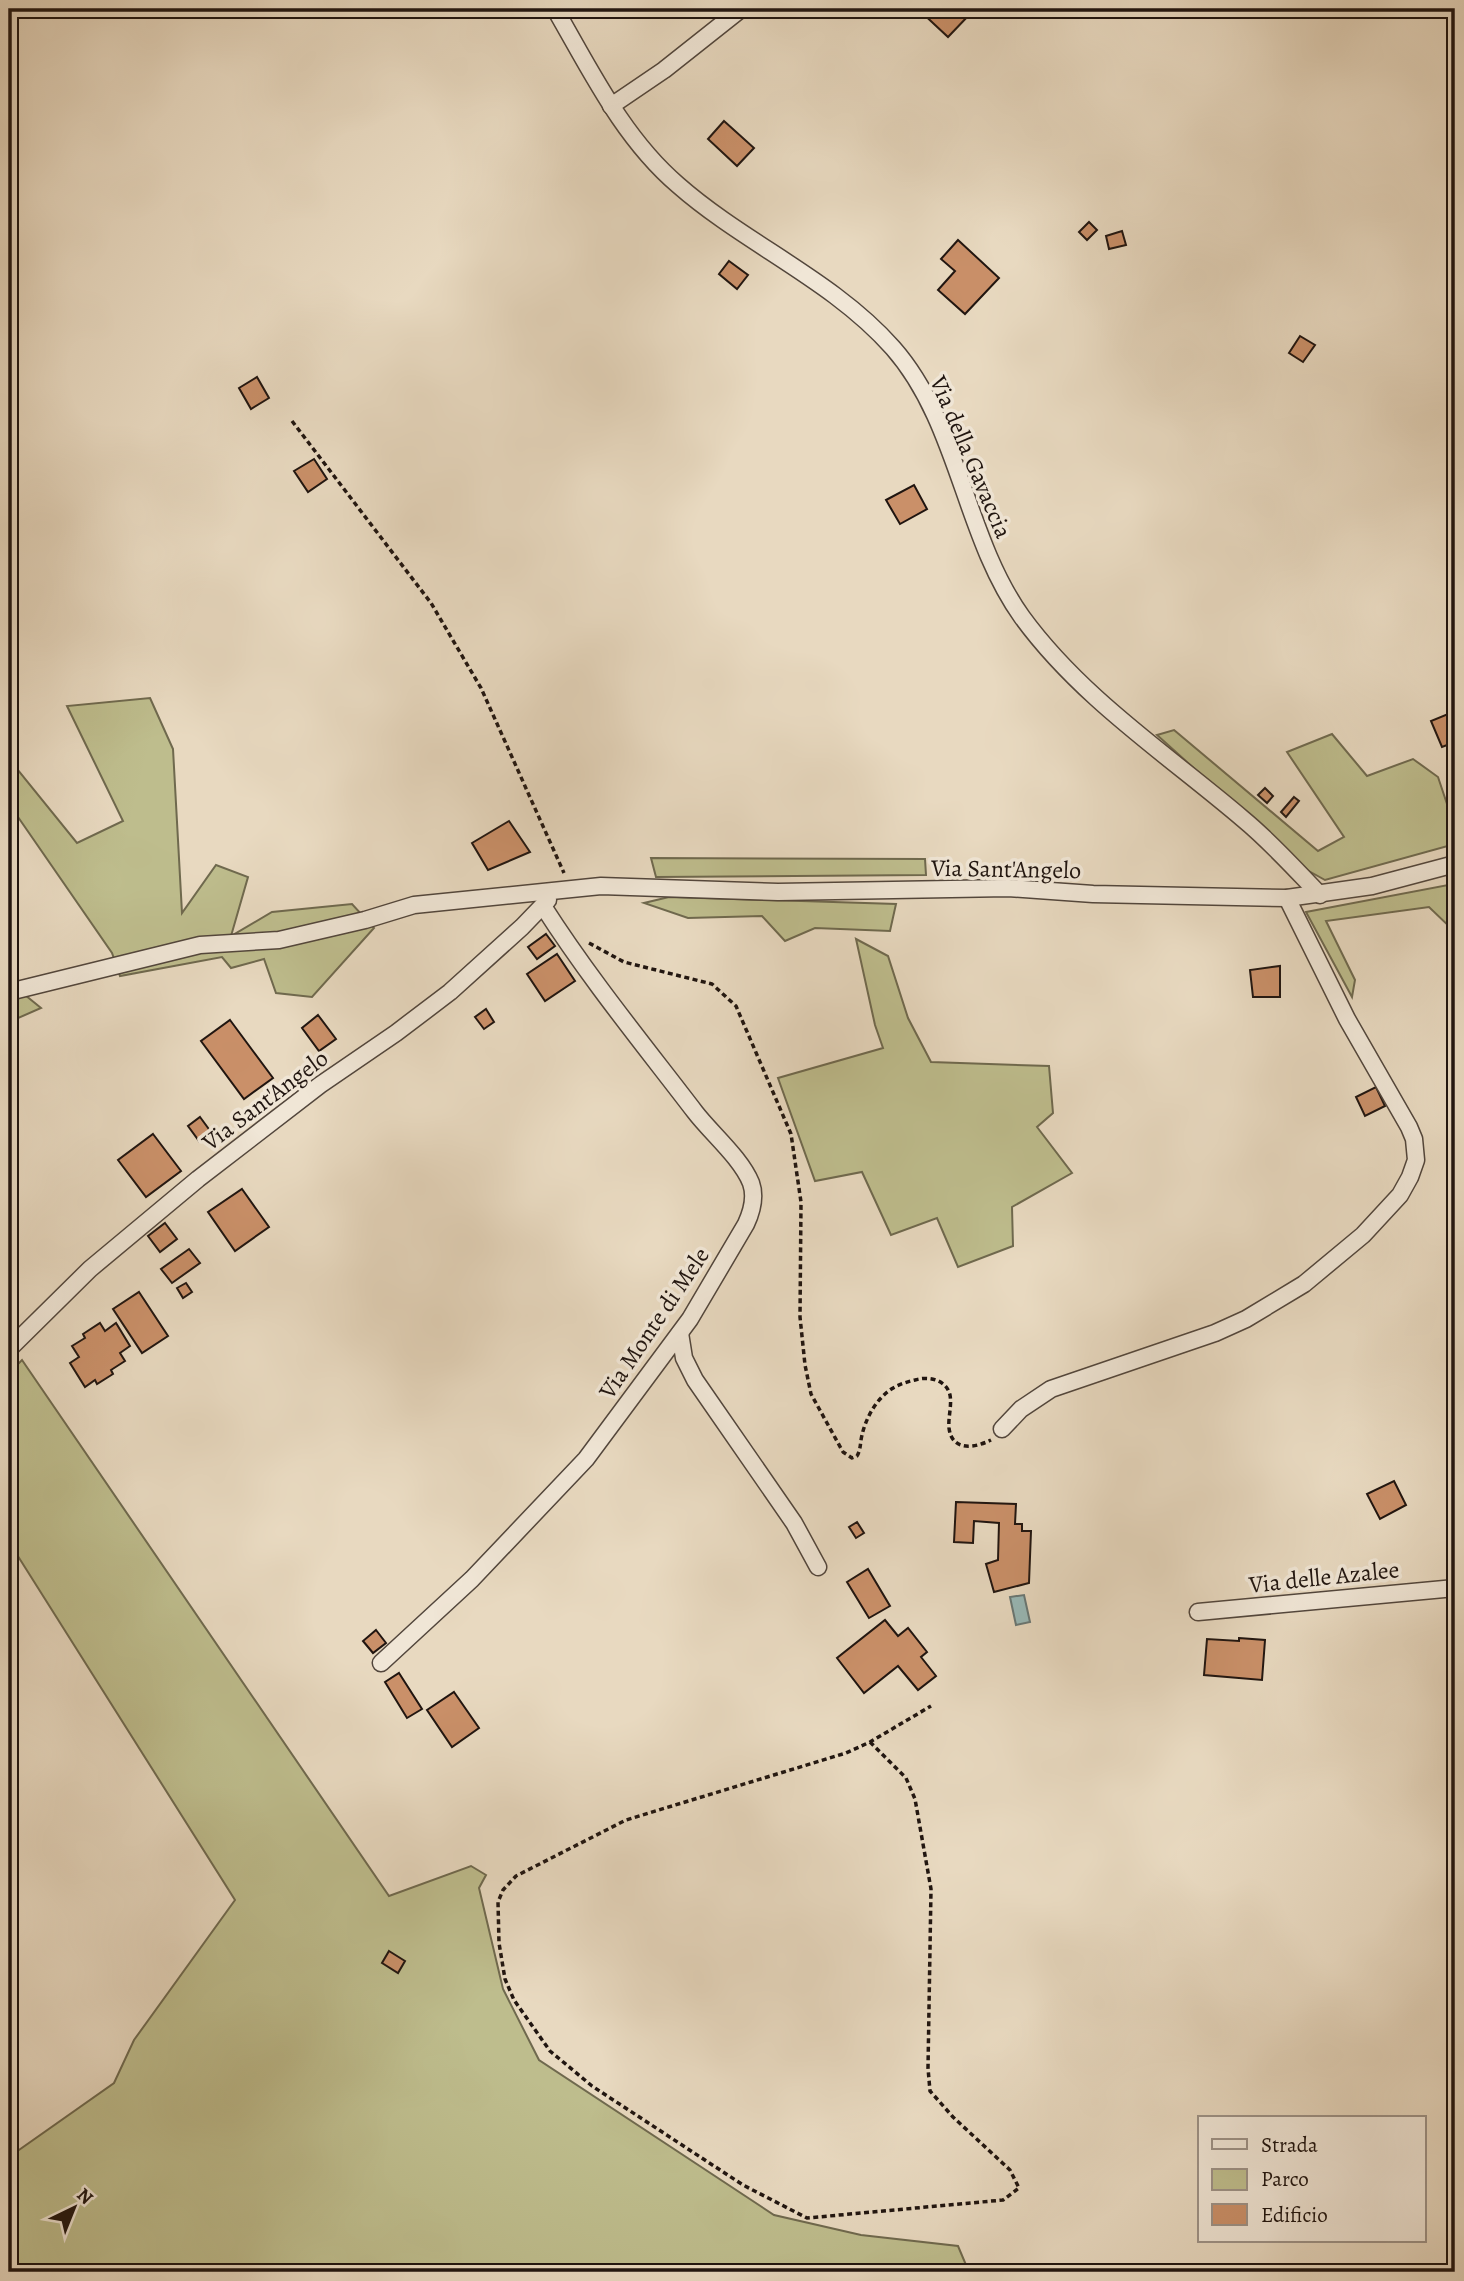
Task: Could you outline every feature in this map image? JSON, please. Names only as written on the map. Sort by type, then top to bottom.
[{"type":"street","name":"Via della Gavaccia","points":[[555,9],[611,106],[636,142],[680,187],[843,303],[892,347],[922,392],[950,454],[995,571],[1023,618],[1081,683],[1149,743],[1245,821],[1320,895]]},
{"type":"street","points":[[611,106],[664,70],[741,9]]},
{"type":"street","name":"Via Sant'Angelo","points":[[9,992],[200,945],[279,940],[365,920],[414,905],[554,893],[601,886],[778,892],[1008,888],[1093,894],[1287,898],[1320,895],[1408,878],[1455,864]]},
{"type":"street","name":"Via Sant'Angelo","points":[[9,1349],[90,1269],[198,1179],[320,1085],[450,992],[554,893]]},
{"type":"street","points":[[1002,1429],[1021,1409],[1051,1389],[1246,1319],[1304,1284],[1353,1243],[1406,1186],[1416,1160],[1414,1139],[1347,1019],[1287,898]]},
{"type":"street","name":"Via Monte di Mele","points":[[381,1663],[472,1579],[586,1459],[680,1333],[746,1224],[753,1204],[751,1184],[738,1163],[697,1115],[590,974],[543,906]]},
{"type":"street","points":[[680,1333],[684,1358],[695,1380],[794,1523],[818,1567]]},
{"type":"street","name":"Via delle Azalee","points":[[1198,1612],[1455,1588]]},
{"type":"path","points":[[292,421],[437,614],[481,688],[572,890]]},
{"type":"path","points":[[583,939],[624,962],[712,984],[736,1006],[791,1134],[801,1202],[800,1317],[805,1365],[811,1394],[843,1452],[852,1458],[860,1452],[862,1434],[868,1419],[875,1404],[887,1392],[923,1377],[939,1381],[946,1387],[950,1395],[949,1427],[956,1443],[963,1447],[980,1446],[1002,1429]]},
{"type":"path","points":[[870,1742],[906,1778],[915,1799],[931,1889],[928,2068],[930,2091],[953,2117],[1010,2170],[1019,2188],[1003,2200],[807,2218],[743,2185],[603,2094],[550,2050],[514,2000],[505,1979],[499,1943],[498,1902],[503,1890],[516,1876],[626,1820],[846,1753],[931,1706]]},
{"type":"green space","points":[[150,698],[173,749],[182,913],[216,865],[248,877],[231,936],[272,912],[352,904],[374,928],[312,997],[276,993],[264,959],[231,968],[222,957],[120,976],[112,953],[9,804],[9,759],[77,843],[123,821],[67,706]]},
{"type":"green space","points":[[1174,730],[1318,851],[1344,837],[1287,752],[1332,734],[1367,776],[1413,759],[1438,777],[1455,828],[1455,844],[1325,880],[1307,870],[1157,735]]},
{"type":"green space","points":[[651,858],[925,859],[926,875],[656,877]]},
{"type":"green space","points":[[1448,885],[1455,893],[1455,932],[1429,907],[1326,921],[1355,980],[1352,997],[1306,912]]},
{"type":"green space","points":[[669,897],[896,904],[890,931],[815,928],[785,941],[762,916],[688,918],[644,903]]},
{"type":"green space","points":[[856,939],[888,956],[908,1018],[931,1062],[1049,1066],[1053,1113],[1037,1127],[1072,1173],[1012,1207],[1013,1246],[958,1267],[937,1218],[891,1235],[862,1172],[815,1181],[778,1078],[883,1048],[875,1025]]},
{"type":"green space","points":[[9,982],[41,1008],[9,1022]]},
{"type":"green space","points":[[22,1360],[389,1896],[471,1866],[486,1875],[479,1888],[503,1989],[539,2060],[774,2215],[861,2235],[958,2246],[969,2272],[9,2272],[9,2157],[114,2083],[134,2040],[235,1900],[9,1542],[9,1373]]},
{"type":"water","points":[[1024,1595],[1030,1622],[1016,1625],[1010,1597]]},
{"type":"building","points":[[964,9],[970,14],[948,37],[919,10]]},
{"type":"building","points":[[724,121],[754,148],[737,166],[708,139]]},
{"type":"building","points":[[1089,222],[1097,230],[1087,240],[1079,232]]},
{"type":"building","points":[[1122,231],[1126,245],[1109,249],[1106,236]]},
{"type":"building","points":[[958,240],[999,278],[965,314],[938,290],[955,271],[941,259]]},
{"type":"building","points":[[729,261],[748,275],[737,289],[719,274]]},
{"type":"building","points":[[1300,336],[1315,345],[1303,362],[1289,353]]},
{"type":"building","points":[[257,377],[269,398],[251,409],[239,388]]},
{"type":"building","points":[[314,459],[327,479],[308,492],[294,471]]},
{"type":"building","points":[[914,485],[927,509],[900,524],[886,500]]},
{"type":"building","points":[[1448,714],[1455,731],[1455,742],[1442,747],[1431,721]]},
{"type":"building","points":[[1265,788],[1273,796],[1267,803],[1258,795]]},
{"type":"building","points":[[1294,797],[1299,801],[1286,817],[1281,812]]},
{"type":"building","points":[[509,821],[530,852],[488,870],[472,843]]},
{"type":"building","points":[[546,934],[555,946],[537,959],[528,947]]},
{"type":"building","points":[[557,954],[575,981],[545,1001],[527,974]]},
{"type":"building","points":[[1280,966],[1280,997],[1253,997],[1250,970]]},
{"type":"building","points":[[486,1009],[494,1022],[484,1029],[475,1017]]},
{"type":"building","points":[[318,1015],[336,1039],[319,1051],[302,1028]]},
{"type":"building","points":[[230,1020],[273,1078],[244,1099],[201,1041]]},
{"type":"building","points":[[1376,1087],[1385,1106],[1365,1116],[1356,1097]]},
{"type":"building","points":[[200,1117],[211,1132],[199,1141],[188,1126]]},
{"type":"building","points":[[153,1134],[181,1171],[146,1197],[118,1160]]},
{"type":"building","points":[[242,1189],[269,1227],[235,1251],[208,1212]]},
{"type":"building","points":[[165,1223],[177,1239],[160,1252],[148,1236]]},
{"type":"building","points":[[189,1249],[200,1263],[172,1283],[161,1269]]},
{"type":"building","points":[[186,1283],[192,1292],[183,1298],[177,1288]]},
{"type":"building","points":[[139,1292],[168,1336],[142,1353],[113,1309]]},
{"type":"building","points":[[100,1323],[105,1331],[116,1323],[130,1346],[120,1353],[125,1361],[111,1370],[113,1374],[97,1384],[95,1380],[85,1387],[70,1363],[79,1357],[72,1346],[85,1338],[83,1334]]},
{"type":"building","points":[[1394,1481],[1406,1505],[1380,1519],[1367,1494]]},
{"type":"building","points":[[956,1502],[1016,1504],[1015,1524],[1022,1524],[1022,1531],[1031,1531],[1029,1583],[994,1592],[986,1564],[998,1560],[999,1523],[974,1521],[973,1543],[954,1542]]},
{"type":"building","points":[[857,1522],[864,1533],[856,1538],[849,1527]]},
{"type":"building","points":[[868,1569],[890,1606],[869,1618],[847,1582]]},
{"type":"building","points":[[885,1620],[898,1636],[908,1628],[927,1652],[921,1657],[936,1676],[918,1690],[898,1666],[864,1693],[837,1658]]},
{"type":"building","points":[[376,1630],[386,1643],[373,1653],[363,1641]]},
{"type":"building","points":[[1239,1638],[1265,1640],[1262,1680],[1204,1675],[1207,1639],[1239,1641]]},
{"type":"building","points":[[399,1673],[422,1709],[407,1718],[385,1682]]},
{"type":"building","points":[[454,1692],[479,1728],[452,1747],[427,1710]]},
{"type":"building","points":[[389,1951],[405,1961],[398,1973],[382,1963]]}]
